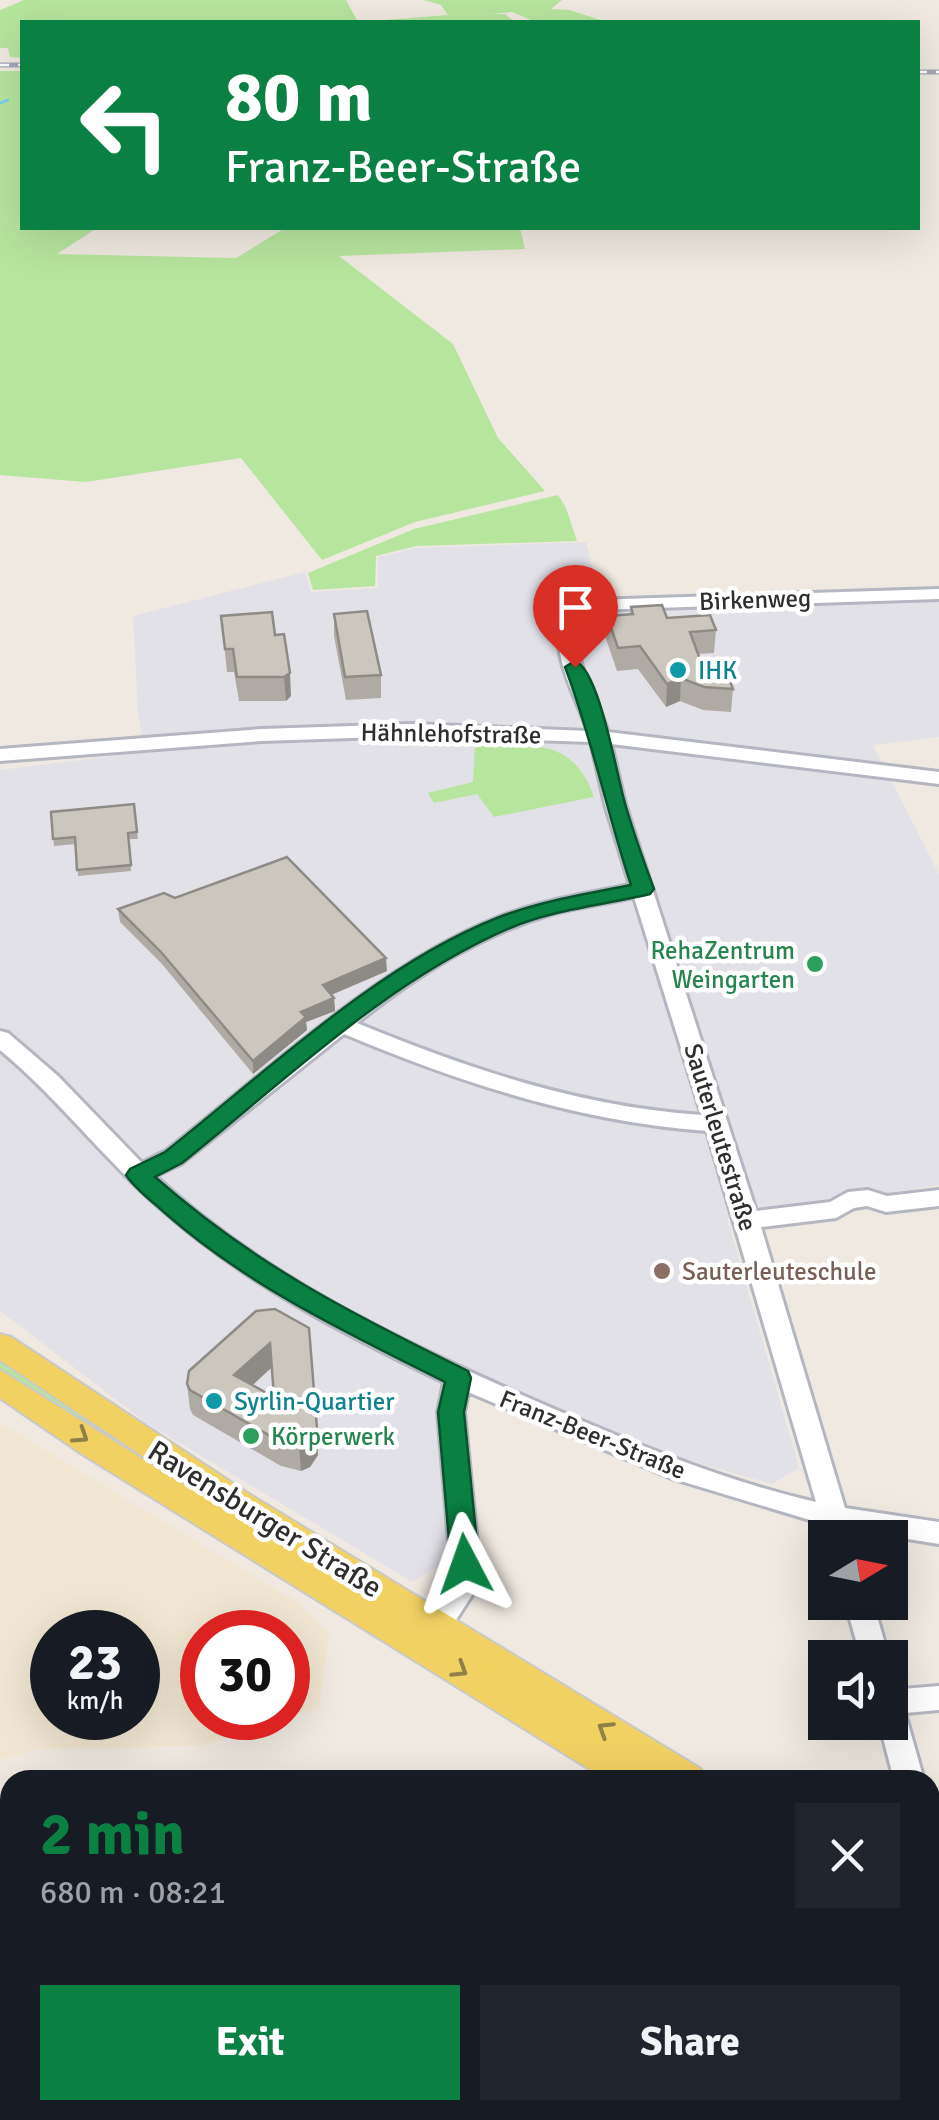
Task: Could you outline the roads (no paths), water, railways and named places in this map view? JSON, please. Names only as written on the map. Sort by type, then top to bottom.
[{"type":"main road","name":"Ravensburger Straße","points":[[0,1345],[143,1443],[672,1770]]},
{"type":"main road","name":"Ravensburger Straße","points":[[0,1382],[621,1770]]},
{"type":"street","name":"Birkenweg","points":[[572,612],[592,605],[939,594]]},
{"type":"street","name":"Sauterleutestraße","points":[[572,612],[566,623],[569,646],[600,737],[614,804],[748,1220],[835,1520]]},
{"type":"street","name":"Hähnlehofstraße","points":[[68,750],[336,731],[600,737],[939,778]]},
{"type":"street","points":[[0,745],[68,750]]},
{"type":"street","points":[[0,755],[68,750]]},
{"type":"street","points":[[0,763],[68,750]]},
{"type":"street","points":[[138,1175],[174,1157],[393,983],[504,923],[549,908],[643,889]]},
{"type":"street","points":[[343,1024],[486,1082],[612,1112],[717,1124]]},
{"type":"street","name":"Franz-Beer-Straße","points":[[0,1038],[188,1219],[262,1273],[350,1325],[458,1378],[633,1454],[817,1520]]},
{"type":"street","points":[[748,1220],[836,1210],[848,1200],[868,1198],[886,1204],[939,1198]]},
{"type":"street","points":[[438,1626],[460,1592],[465,1564],[451,1412],[458,1378]]},
{"type":"street","name":"Franz-Beer-Straße","points":[[908,1532],[939,1534]]},
{"type":"street","points":[[908,1701],[939,1698]]},
{"type":"street","points":[[898,1740],[906,1770]]},
{"type":"waterway","points":[[0,103],[8,100]]},
{"type":"railway","points":[[0,65],[20,65]]},
{"type":"railway","points":[[920,72],[939,72]]},
{"type":"place","name":"IHK","points":[[678,670]]},
{"type":"place","name":"RehaZentrum Weingarten","points":[[815,964]]},
{"type":"place","name":"Sauterleuteschule","points":[[662,1271]]},
{"type":"place","name":"Syrlin-Quartier","points":[[214,1401]]},
{"type":"place","name":"Körperwerk","points":[[251,1436]]}]
